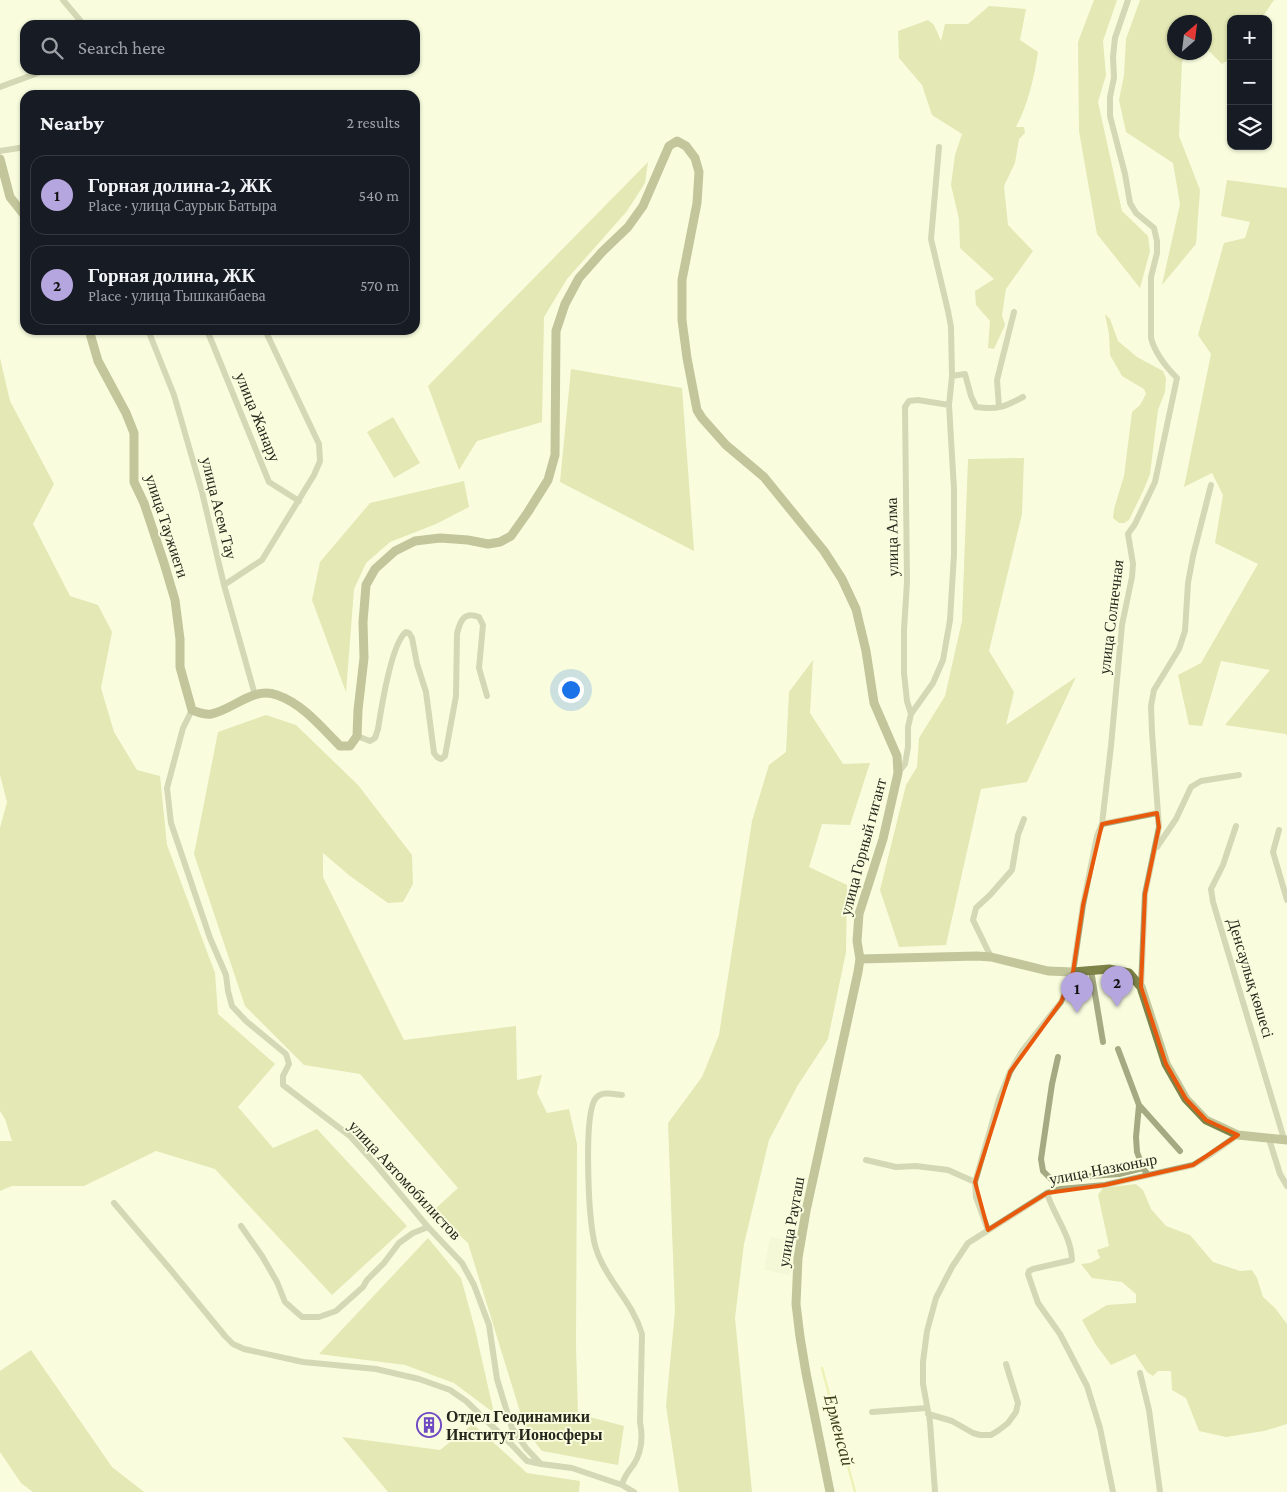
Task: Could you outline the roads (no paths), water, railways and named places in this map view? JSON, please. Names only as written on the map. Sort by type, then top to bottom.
[{"type":"street","points":[[63,0],[80,20]]},
{"type":"street","name":"улица Солнечная","points":[[975,1182],[999,1099],[1010,1072],[1022,1051],[1061,1002],[1073,972],[1083,905],[1097,836],[1102,824],[1112,746],[1122,625],[1132,577],[1132,553],[1128,534],[1135,524],[1155,482],[1177,378],[1168,369],[1151,338],[1151,277],[1158,242],[1154,228],[1136,213],[1130,202],[1110,116],[1110,97],[1114,78],[1113,57],[1115,38],[1128,0]]},
{"type":"street","points":[[0,87],[32,75]]},
{"type":"street","points":[[192,710],[202,714],[212,714],[255,695],[265,693],[276,694],[302,708],[340,746],[350,746],[357,736],[364,658],[363,622],[366,585],[375,569],[395,551],[415,541],[440,538],[488,544],[500,542],[511,536],[528,512],[548,480],[556,455],[556,331],[566,304],[579,278],[628,227],[643,206],[669,146],[677,141],[686,146],[695,158],[699,172],[697,203],[682,280],[682,320],[697,410],[726,445],[764,477],[824,551],[848,590],[856,609],[866,651],[874,703],[897,756],[898,773]]},
{"type":"street","points":[[898,773],[905,764],[908,747],[908,726],[911,714],[933,683],[943,660],[950,620],[954,554],[954,489],[949,405],[952,376],[951,327],[931,240],[940,147]]},
{"type":"street","points":[[0,152],[20,148]]},
{"type":"street","points":[[0,159],[10,197],[20,210]]},
{"type":"street","points":[[999,408],[997,380],[1014,312]]},
{"type":"street","name":"улица Таужиеги","points":[[90,335],[98,361],[126,413],[134,433],[134,482],[147,512],[175,600],[180,639],[180,667],[192,710]]},
{"type":"street","name":"улица Асем Тау","points":[[150,335],[174,395],[202,492],[224,585],[255,695]]},
{"type":"street","name":"улица Жанару","points":[[209,335],[269,482],[299,501]]},
{"type":"street","points":[[224,585],[262,560],[299,501],[320,461],[319,444],[267,335]]},
{"type":"street","points":[[952,376],[965,374],[976,406],[989,409],[1005,407],[1023,397]]},
{"type":"street","name":"улица Алма","points":[[911,714],[907,701],[904,673],[907,582],[905,407],[909,401],[918,400],[949,405]]},
{"type":"street","points":[[1141,987],[1146,894],[1159,827],[1151,706],[1154,690],[1179,649],[1185,631],[1192,556],[1210,485]]},
{"type":"street","points":[[357,736],[370,741],[375,738],[388,677],[401,635],[406,632],[412,638],[417,664],[426,692],[434,753],[437,758],[441,759],[445,756],[456,696],[457,634],[460,624],[465,617],[472,615],[479,617],[483,626],[479,668],[487,696]]},
{"type":"street","name":"улица Автомобилистов","points":[[192,710],[183,728],[168,788],[172,823],[210,938],[226,975],[232,1006],[246,1021],[286,1054],[289,1064],[283,1076],[284,1084],[350,1136],[428,1227],[462,1263],[474,1285],[490,1325],[497,1378],[512,1428],[526,1448],[542,1464]]},
{"type":"street","name":"улица Горный гигант","points":[[860,959],[857,941],[859,914],[883,839],[898,773]]},
{"type":"street","points":[[1154,850],[1176,819],[1191,788],[1202,781],[1239,775]]},
{"type":"street","points":[[1102,824],[1157,813]]},
{"type":"street","points":[[991,957],[973,920],[976,908],[1012,870],[1018,835],[1024,819]]},
{"type":"street","name":"Денсаулық көшесі","points":[[1236,826],[1223,865],[1211,889],[1286,1139]]},
{"type":"street","points":[[1279,830],[1273,852],[1287,900]]},
{"type":"street","points":[[860,959],[991,957],[1048,971],[1073,972],[1109,968],[1130,973],[1141,987],[1166,1064],[1186,1099],[1206,1120],[1238,1135],[1286,1139]]},
{"type":"street","name":"улица Раугаш","points":[[830,1492],[800,1337],[796,1304],[798,1258],[801,1234],[860,959]]},
{"type":"street","points":[[1090,970],[1103,1042]]},
{"type":"street","points":[[1118,1049],[1139,1105],[1180,1151]]},
{"type":"street","points":[[1058,1057],[1052,1084],[1043,1150],[1043,1171],[1051,1179],[1120,1174],[1143,1168]]},
{"type":"street","points":[[622,1095],[600,1095],[595,1100],[591,1109],[588,1164],[593,1238],[600,1260],[632,1310],[642,1334],[640,1422],[643,1435],[640,1451],[635,1462],[624,1476],[622,1485]]},
{"type":"street","points":[[1139,1105],[1136,1137],[1137,1152],[1148,1175]]},
{"type":"street","name":"улица Назконыр","points":[[936,1492],[928,1411],[923,1384],[923,1362],[927,1331],[936,1298],[952,1267],[968,1243],[1047,1193],[1061,1189],[1105,1185],[1194,1165],[1238,1135]]},
{"type":"street","points":[[1269,1139],[1280,1174],[1287,1186]]},
{"type":"street","points":[[866,1160],[896,1166],[916,1166],[948,1170],[975,1182],[976,1197],[988,1230]]},
{"type":"street","points":[[1047,1193],[1067,1237],[1072,1260],[1029,1271],[1028,1279],[1038,1303],[1060,1334],[1087,1386],[1100,1428],[1113,1492]]},
{"type":"street","points":[[114,1203],[233,1344],[244,1349],[304,1362],[376,1369],[419,1379],[450,1390],[466,1401],[527,1461],[572,1468],[622,1485],[634,1492]]},
{"type":"street","points":[[241,1226],[262,1256],[286,1302],[302,1317],[319,1317],[336,1311],[363,1287],[400,1242],[413,1233],[428,1227]]},
{"type":"street","points":[[872,1412],[928,1411],[952,1421],[973,1433],[991,1435],[1008,1423],[1016,1412],[1018,1403],[1006,1364]]},
{"type":"street","points":[[1140,1373],[1149,1410],[1160,1492]]},
{"type":"waterway","name":"Ерменсай","points":[[822,1368],[855,1492]]},
{"type":"place","name":"Горная долина, ЖК","points":[[1117,1007]]},
{"type":"place","name":"Горная долина-2, ЖК","points":[[1077,1013]]},
{"type":"place","name":"Отдел Геодинамики Институт Ионосферы","points":[[429,1425]]}]
